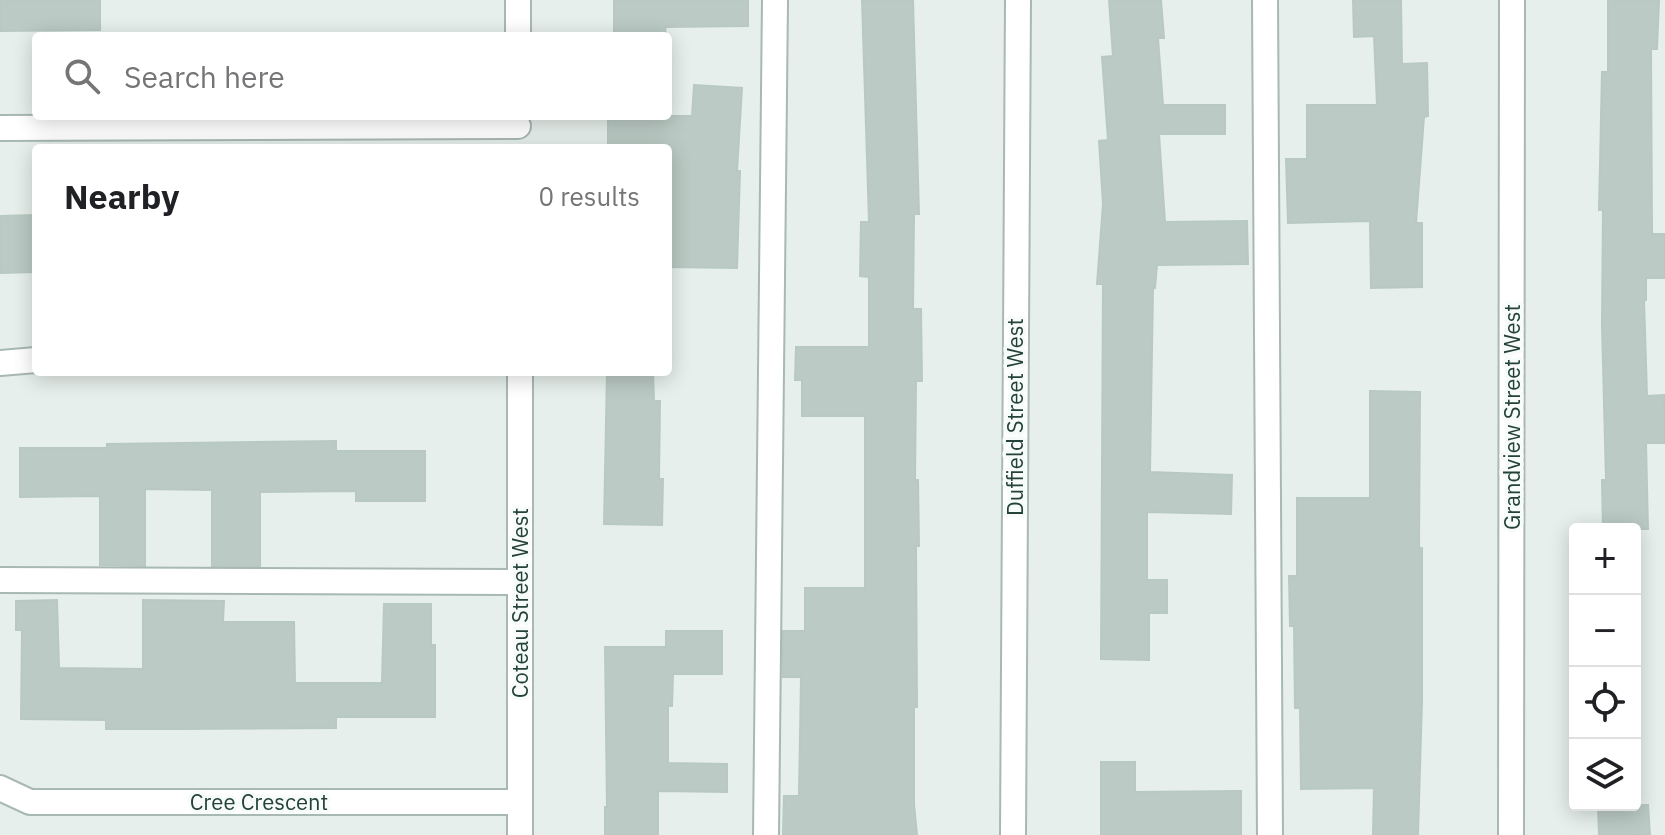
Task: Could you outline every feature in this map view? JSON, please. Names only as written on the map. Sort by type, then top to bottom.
[{"type":"street","points":[[518,0],[518,32]]},
{"type":"street","points":[[766,835],[775,0]]},
{"type":"street","name":"Duffield Street West","points":[[1013,835],[1018,0]]},
{"type":"street","points":[[1265,0],[1270,835]]},
{"type":"street","name":"Grandview Street West","points":[[1511,835],[1512,0]]},
{"type":"street","points":[[0,128],[518,130]]},
{"type":"street","points":[[0,363],[32,360]]},
{"type":"street","name":"Coteau Street West","points":[[520,376],[520,835]]},
{"type":"street","points":[[0,580],[520,582]]},
{"type":"street","name":"Cree Crescent","points":[[0,788],[30,802],[520,802]]},
{"type":"building","points":[[0,0],[100,0],[100,30],[0,31]]},
{"type":"building","points":[[614,0],[748,0],[748,26],[665,27],[666,32],[614,32]]},
{"type":"building","points":[[862,0],[913,0],[919,214],[914,214],[913,309],[921,309],[922,381],[916,381],[915,480],[918,480],[919,546],[916,546],[914,804],[917,835],[783,835],[784,796],[799,796],[801,677],[783,677],[783,631],[805,631],[805,588],[865,588],[865,416],[802,416],[802,380],[795,380],[796,347],[869,347],[869,277],[860,276],[861,222],[869,222]]},
{"type":"building","points":[[1109,0],[1161,0],[1164,38],[1158,38],[1163,105],[1225,105],[1225,134],[1159,134],[1165,222],[1247,221],[1248,264],[1157,265],[1153,287],[1150,472],[1232,475],[1231,514],[1147,512],[1147,580],[1167,580],[1167,613],[1149,613],[1149,660],[1101,659],[1103,284],[1097,284],[1103,204],[1099,141],[1108,140],[1102,57],[1113,56]]},
{"type":"building","points":[[1353,0],[1401,0],[1402,64],[1427,63],[1428,116],[1424,117],[1416,223],[1422,223],[1422,287],[1371,288],[1370,221],[1288,223],[1286,159],[1307,159],[1307,105],[1377,105],[1374,36],[1354,37]]},
{"type":"building","points":[[1608,0],[1659,0],[1657,49],[1651,49],[1652,234],[1665,234],[1665,278],[1646,278],[1644,300],[1647,396],[1664,395],[1665,443],[1646,443],[1648,529],[1641,529],[1641,523],[1603,523],[1602,480],[1606,480],[1603,210],[1599,210],[1602,72],[1608,72]]},
{"type":"building","points":[[694,85],[742,88],[737,171],[740,171],[737,268],[672,267],[672,144],[608,144],[608,120],[672,120],[672,116],[692,116]]},
{"type":"building","points":[[32,215],[32,272],[0,273],[0,216]]},
{"type":"building","points":[[607,376],[653,376],[654,401],[660,401],[662,525],[604,524]]},
{"type":"building","points":[[1370,391],[1420,392],[1422,701],[1418,835],[1373,835],[1374,788],[1301,789],[1300,708],[1295,708],[1294,626],[1290,626],[1289,576],[1297,576],[1297,498],[1370,498]]},
{"type":"building","points":[[336,441],[336,451],[425,451],[425,501],[356,501],[356,491],[260,492],[260,566],[212,566],[212,490],[145,489],[145,566],[100,565],[100,496],[20,497],[20,448]]},
{"type":"building","points":[[57,600],[59,668],[143,669],[143,600],[224,601],[223,622],[294,622],[295,683],[382,683],[384,604],[431,604],[431,645],[435,645],[435,717],[336,717],[336,728],[176,729],[106,729],[106,720],[21,719],[22,630],[16,630],[16,601]]},
{"type":"building","points":[[666,631],[722,631],[722,674],[673,674],[672,706],[668,706],[668,763],[727,764],[727,792],[658,791],[658,835],[605,835],[605,647],[666,647]]},
{"type":"building","points":[[1101,762],[1135,762],[1135,792],[1241,791],[1241,835],[1101,835]]},
{"type":"building","points":[[1641,805],[1648,805],[1650,835],[1599,835],[1598,811],[1641,811]]}]
